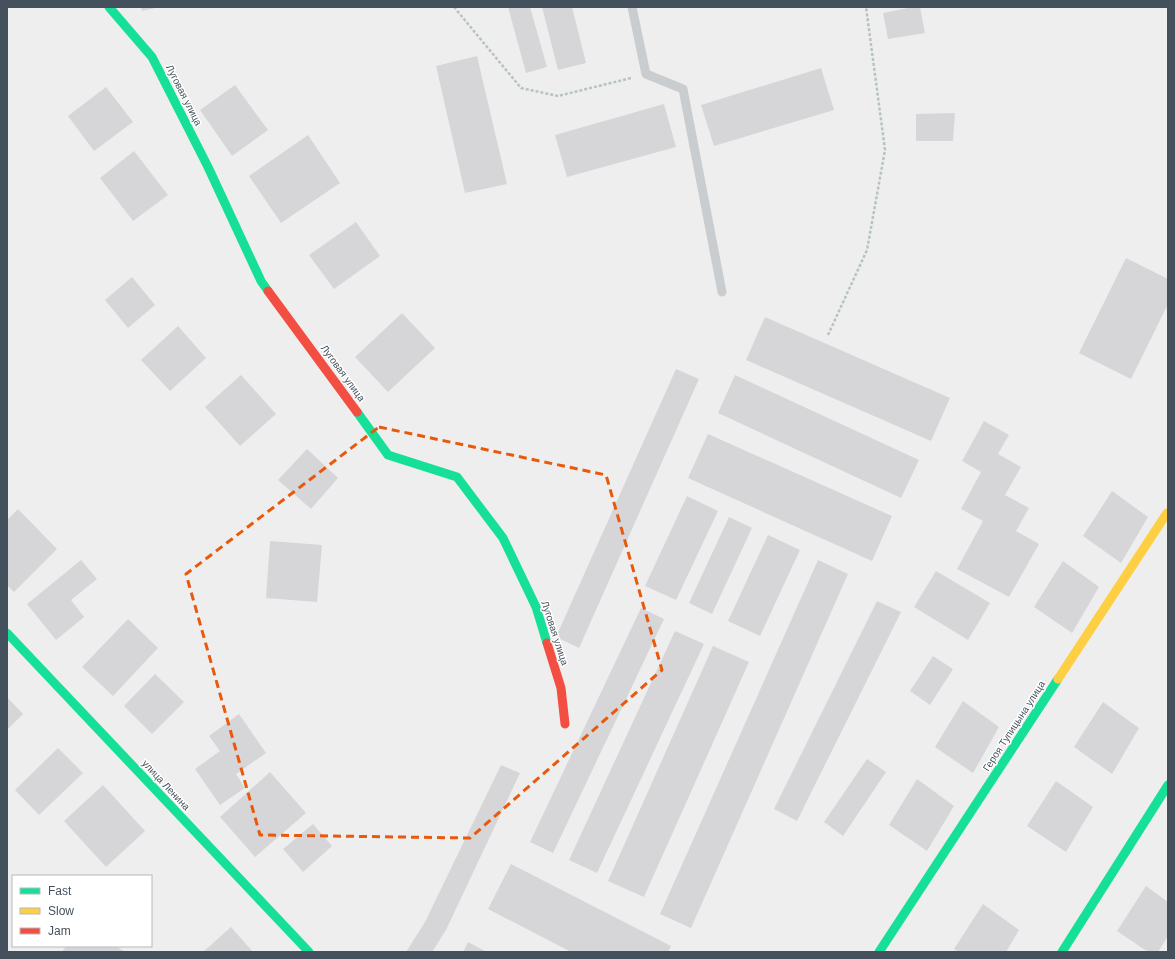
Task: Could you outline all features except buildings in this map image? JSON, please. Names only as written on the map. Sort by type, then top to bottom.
[{"type":"street","name":"Луговая улица","points":[[109,7],[152,57],[208,166],[260,281],[388,454],[457,477],[503,538],[536,607],[561,688],[565,724]]},
{"type":"street","name":"Героя Тупицына улица","points":[[879,952],[1167,513]]},
{"type":"street","name":"улица Ленина","points":[[7,633],[309,952]]},
{"type":"street","points":[[1062,952],[1168,784]]},
{"type":"lane","points":[[632,7],[646,74],[683,89],[722,292]]},
{"type":"path","points":[[454,7],[521,88],[558,96],[646,74]]},
{"type":"path","points":[[828,335],[867,250],[885,150],[866,7]]},
{"type":"highlighted area","points":[[379,427],[606,475],[662,670],[470,838],[260,835],[186,574]]},
{"type":"traffic: fast","points":[[109,7],[152,57],[208,167],[261,281],[268,291]]},
{"type":"traffic: fast","points":[[357,412],[388,455],[457,477],[503,538],[536,607],[547,643]]},
{"type":"traffic: fast","points":[[7,633],[309,952]]},
{"type":"traffic: fast","points":[[879,952],[1058,679]]},
{"type":"traffic: fast","points":[[1062,952],[1168,785]]},
{"type":"traffic: slow","points":[[1058,679],[1167,513]]},
{"type":"traffic: jam","points":[[268,291],[357,412]]},
{"type":"traffic: jam","points":[[547,643],[561,688],[565,724]]}]
